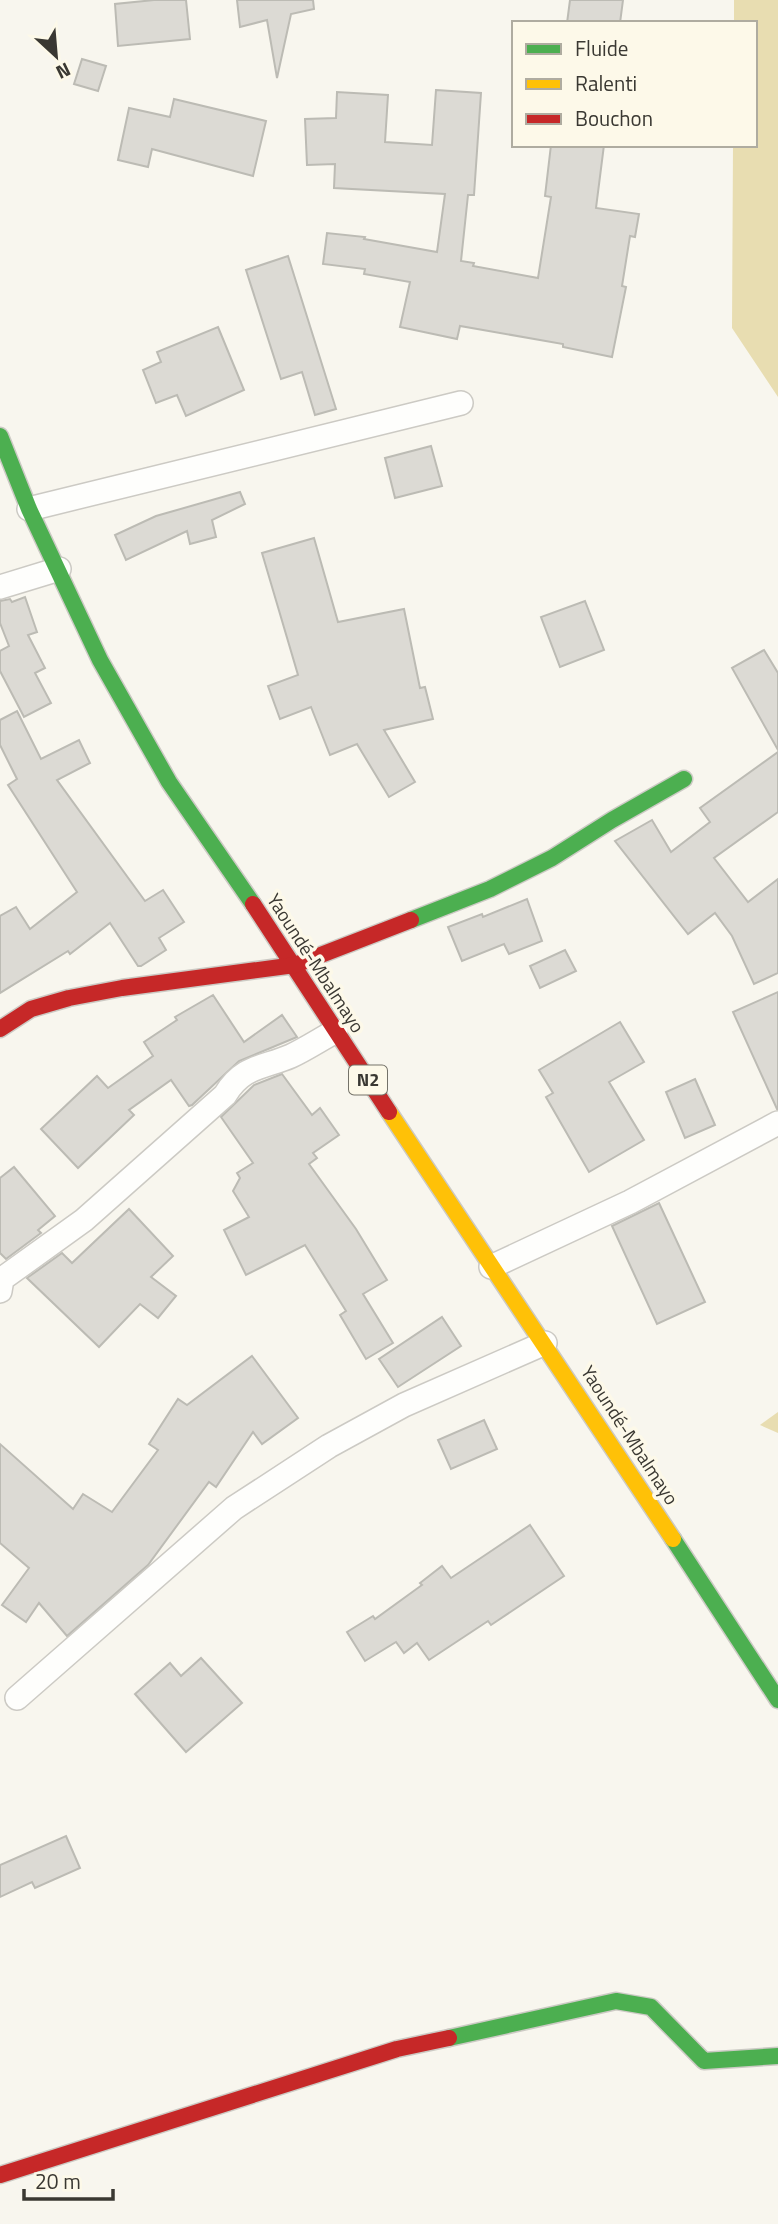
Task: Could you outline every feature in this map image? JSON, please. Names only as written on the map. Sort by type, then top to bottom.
[{"type":"main road","name":"Yaoundé-Mbalmayo","points":[[0,436],[29,509],[100,660],[169,782],[295,965],[778,1700]]},
{"type":"main road","points":[[0,1029],[31,1009],[69,998],[122,988],[295,965],[490,889],[552,858],[684,779]]},
{"type":"main road","points":[[0,2175],[397,2049],[616,2001],[652,2007],[704,2061],[778,2056]]},
{"type":"street","points":[[29,509],[461,403]]},
{"type":"street","points":[[0,587],[59,569]]},
{"type":"street","points":[[0,1291],[2,1279],[84,1220],[225,1095],[233,1081],[265,1063],[289,1057],[336,1031]]},
{"type":"street","points":[[491,1267],[630,1202],[778,1123]]},
{"type":"street","points":[[17,1698],[234,1508],[329,1446],[404,1405],[545,1343]]},
{"type":"shaded area","points":[[734,0],[778,0],[778,397],[732,328],[733,147],[757,147],[757,21],[734,21]]},
{"type":"shaded area","points":[[778,1412],[778,1433],[760,1425]]},
{"type":"building","points":[[186,0],[190,39],[118,46],[115,4]]},
{"type":"building","points":[[237,0],[313,0],[314,9],[291,14],[277,78],[267,20],[240,27]]},
{"type":"building","points":[[570,0],[623,0],[620,21],[567,21]]},
{"type":"building","points":[[82,59],[106,66],[98,91],[74,84]]},
{"type":"building","points":[[436,90],[481,93],[474,195],[468,195],[461,261],[474,263],[473,266],[538,278],[551,197],[545,196],[551,147],[604,147],[596,208],[639,214],[635,237],[630,236],[622,286],[626,287],[612,357],[563,347],[563,344],[460,326],[457,339],[400,327],[410,282],[364,274],[365,269],[323,264],[327,233],[365,237],[364,239],[437,252],[445,194],[334,188],[335,164],[307,165],[305,119],[336,118],[337,92],[388,95],[385,142],[432,145]]},
{"type":"building","points":[[174,99],[266,121],[253,176],[152,149],[148,167],[118,160],[129,108],[170,117]]},
{"type":"building","points":[[288,256],[336,409],[315,415],[302,372],[281,379],[246,270]]},
{"type":"building","points":[[218,327],[244,390],[186,416],[177,395],[156,403],[143,370],[161,362],[157,352]]},
{"type":"building","points":[[431,446],[442,486],[395,498],[385,458]]},
{"type":"building","points":[[240,492],[245,504],[212,520],[216,537],[190,544],[187,531],[126,560],[115,535],[156,516]]},
{"type":"building","points":[[314,538],[338,622],[404,609],[420,688],[425,687],[433,719],[384,730],[415,782],[389,797],[357,744],[330,755],[311,707],[280,719],[268,686],[298,675],[262,553]]},
{"type":"building","points":[[25,597],[37,632],[28,635],[45,668],[35,673],[51,703],[24,717],[0,671],[0,651],[9,646],[0,623],[0,601],[10,599],[12,602]]},
{"type":"building","points":[[585,601],[604,650],[560,667],[541,617]]},
{"type":"building","points":[[764,650],[778,673],[778,750],[732,668]]},
{"type":"building","points":[[17,711],[41,759],[79,740],[90,763],[57,780],[145,901],[163,890],[184,922],[159,938],[166,950],[141,966],[138,966],[110,923],[70,954],[68,951],[0,993],[0,916],[16,907],[30,929],[77,892],[8,785],[17,779],[0,745],[0,720]]},
{"type":"building","points":[[778,752],[778,812],[714,858],[748,902],[778,879],[778,973],[754,984],[732,936],[715,913],[688,934],[615,841],[652,820],[671,852],[710,822],[700,808]]},
{"type":"building","points":[[527,899],[542,941],[509,954],[504,944],[462,961],[448,927],[482,914],[483,917]]},
{"type":"building","points":[[565,950],[576,971],[540,988],[530,966]]},
{"type":"building","points":[[778,992],[778,1109],[777,1109],[733,1012]]},
{"type":"building","points":[[213,995],[244,1042],[282,1015],[297,1037],[239,1061],[192,1105],[189,1106],[171,1080],[129,1110],[134,1115],[78,1168],[41,1129],[97,1076],[108,1088],[153,1056],[144,1042],[177,1020],[175,1017]]},
{"type":"building","points":[[620,1022],[644,1062],[609,1082],[644,1140],[589,1172],[546,1097],[553,1093],[539,1070]]},
{"type":"building","points":[[282,1074],[312,1115],[320,1108],[339,1135],[313,1153],[317,1158],[309,1164],[356,1229],[387,1280],[363,1294],[393,1343],[366,1359],[340,1315],[346,1311],[305,1245],[246,1275],[224,1230],[249,1217],[233,1191],[240,1178],[237,1173],[253,1163],[221,1117],[254,1085]]},
{"type":"building","points":[[695,1079],[715,1125],[685,1138],[666,1092]]},
{"type":"building","points":[[14,1167],[55,1216],[38,1230],[41,1233],[6,1259],[0,1253],[0,1178]]},
{"type":"building","points":[[659,1203],[705,1302],[657,1324],[612,1226]]},
{"type":"building","points":[[129,1209],[173,1256],[151,1277],[176,1296],[158,1318],[140,1304],[99,1347],[27,1278],[62,1253],[72,1263]]},
{"type":"building","points":[[442,1317],[461,1346],[398,1387],[379,1359]]},
{"type":"building","points":[[252,1356],[298,1418],[262,1444],[253,1432],[216,1487],[209,1482],[148,1565],[67,1636],[39,1603],[26,1622],[2,1605],[29,1568],[0,1543],[0,1444],[73,1509],[83,1494],[112,1512],[158,1450],[149,1444],[178,1399],[187,1405]]},
{"type":"building","points":[[484,1420],[497,1449],[451,1469],[438,1440]]},
{"type":"building","points":[[530,1525],[564,1576],[491,1625],[488,1621],[429,1660],[417,1643],[404,1653],[396,1642],[365,1661],[347,1632],[373,1616],[375,1619],[422,1585],[420,1583],[442,1566],[451,1578]]},
{"type":"building","points":[[201,1658],[242,1703],[186,1752],[135,1694],[170,1663],[181,1676]]},
{"type":"building","points":[[66,1836],[80,1868],[35,1888],[32,1882],[0,1897],[0,1865]]},
{"type":"traffic: fast","points":[[0,436],[29,509],[100,660],[169,782],[253,904]]},
{"type":"traffic: fast","points":[[411,920],[490,889],[552,858],[684,779]]},
{"type":"traffic: fast","points":[[673,1539],[778,1700]]},
{"type":"traffic: fast","points":[[449,2038],[616,2001],[651,2007],[704,2061],[778,2056]]},
{"type":"traffic: slow","points":[[389,1112],[673,1539]]},
{"type":"traffic: jam","points":[[253,904],[389,1112]]},
{"type":"traffic: jam","points":[[0,1029],[31,1009],[69,998],[122,988],[295,965],[411,920]]},
{"type":"traffic: jam","points":[[0,2175],[397,2049],[449,2038]]}]
